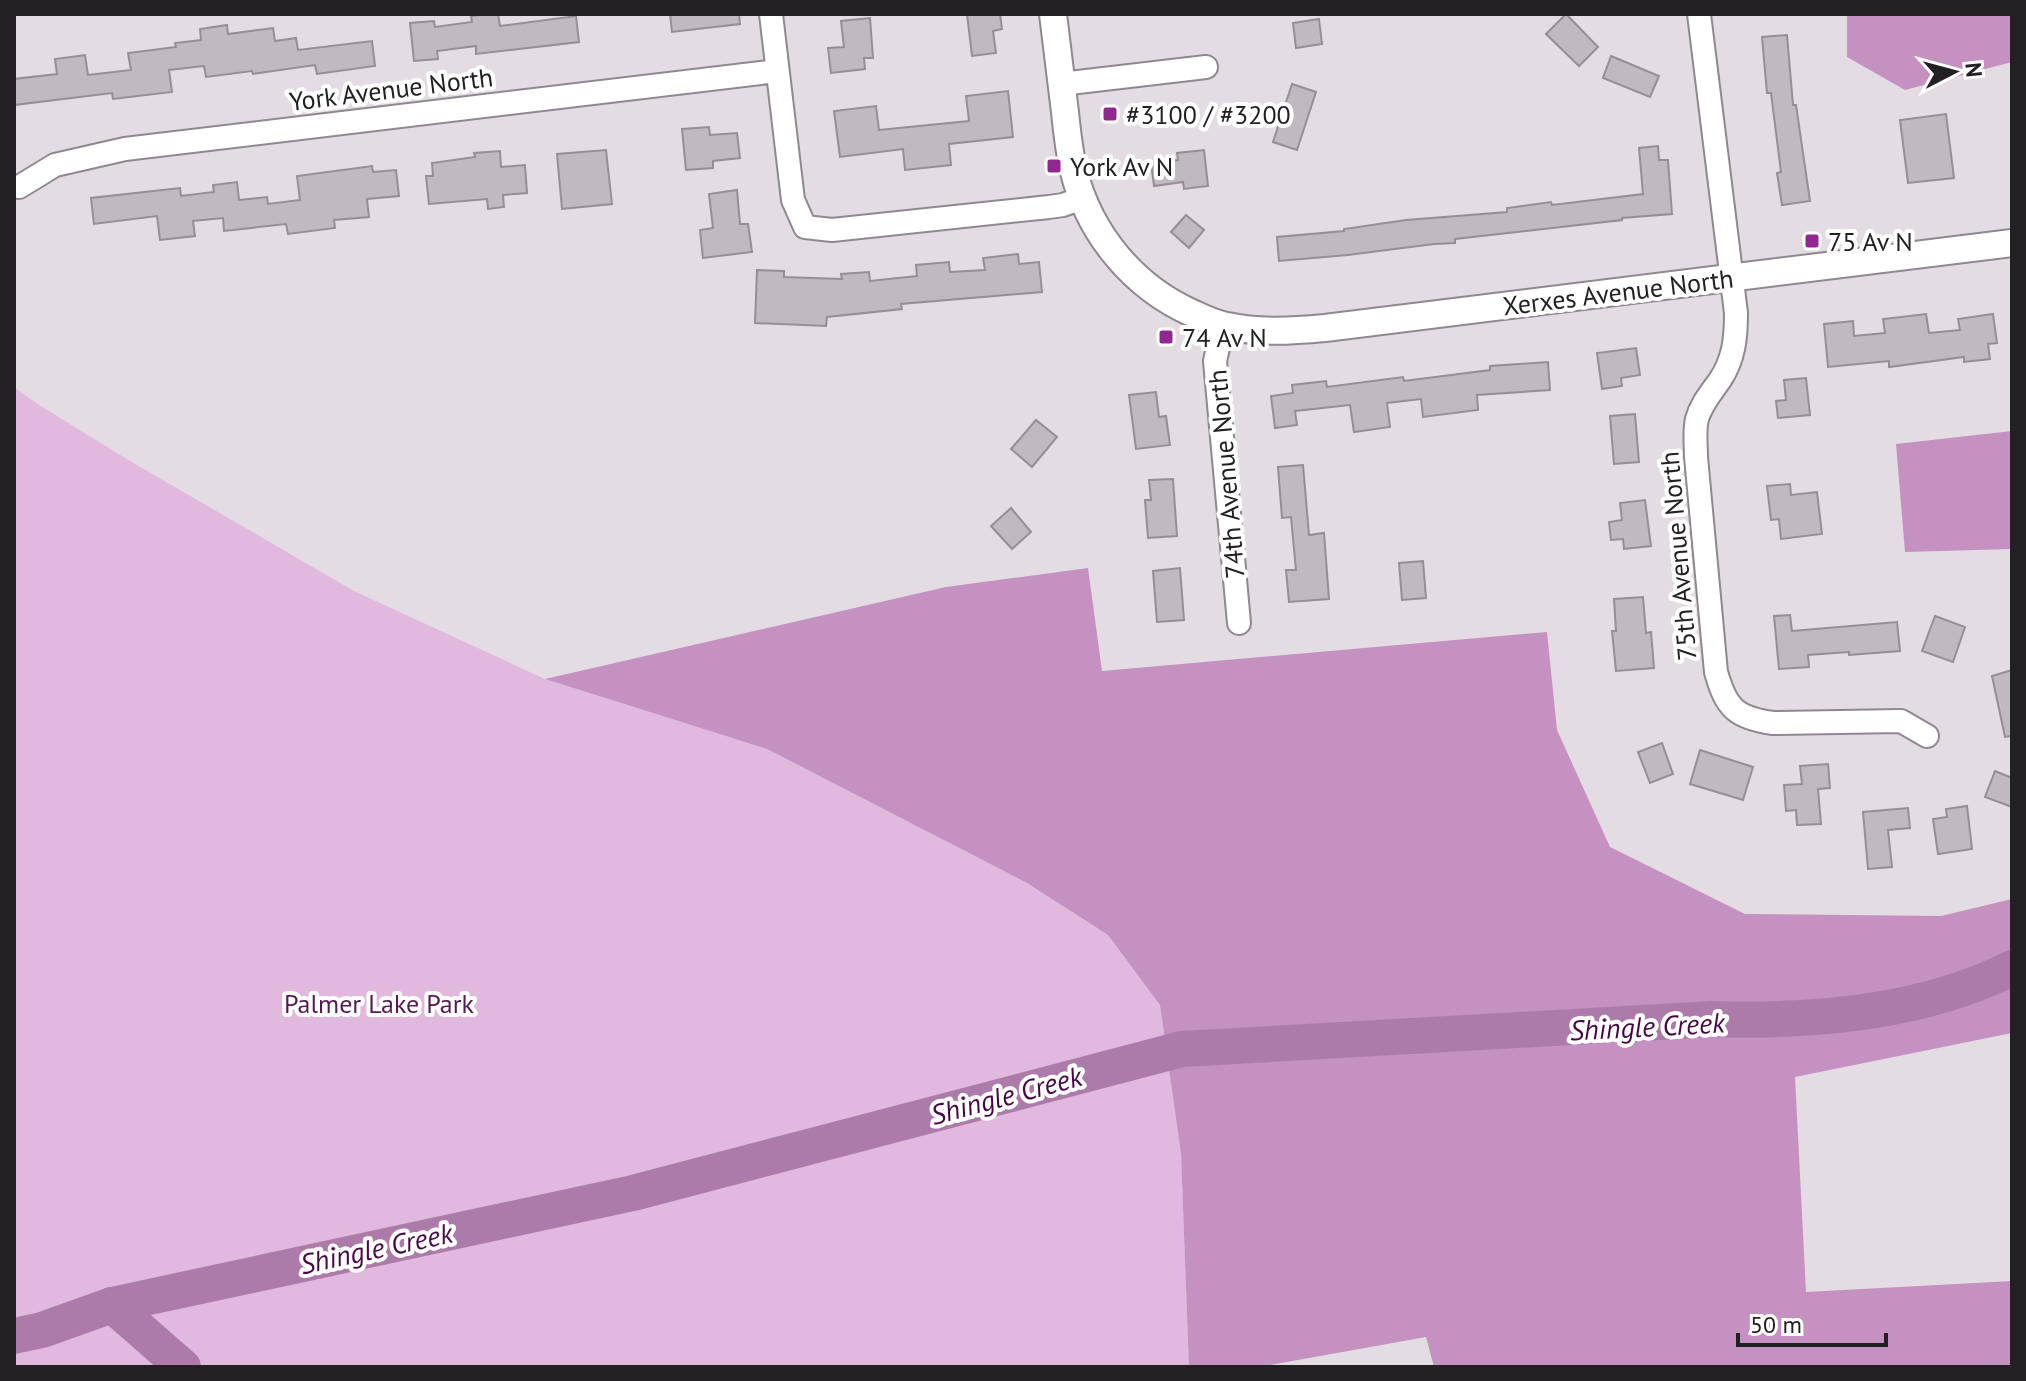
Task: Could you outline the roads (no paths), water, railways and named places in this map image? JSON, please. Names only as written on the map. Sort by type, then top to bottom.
[{"type":"street","points":[[771,14],[793,200],[805,227],[832,230],[1049,207],[1082,198]]},
{"type":"street","points":[[1053,14],[1069,148],[1082,198],[1102,236],[1133,274],[1149,287],[1181,308],[1223,326]]},
{"type":"street","name":"75th Avenue North","points":[[1699,14],[1736,313],[1736,341],[1731,360],[1722,378],[1705,398],[1695,432],[1716,672],[1722,693],[1734,710],[1753,720],[1773,723],[1901,721],[1927,736]]},
{"type":"street","points":[[1061,84],[1206,67]]},
{"type":"street","name":"York Avenue North","points":[[19,187],[55,165],[125,149],[777,71]]},
{"type":"street","name":"Xerxes Avenue North","points":[[1223,326],[1270,331],[1312,329],[2012,243]]},
{"type":"street","name":"74th Avenue North","points":[[1223,326],[1215,361],[1239,623]]},
{"type":"waterway","name":"Shingle Creek","points":[[14,1336],[42,1330],[112,1305],[633,1193],[1182,1049],[1713,1019],[1828,1016],[1904,1005],[1978,983],[2012,968]]},
{"type":"waterway","points":[[112,1305],[183,1367]]},
{"type":"place","name":"#3100 / #3200","points":[[1110,114]]},
{"type":"place","name":"York Av N","points":[[1054,166]]},
{"type":"place","name":"75 Av N","points":[[1812,241]]},
{"type":"place","name":"74 Av N","points":[[1166,337]]},
{"type":"park label","name":"Palmer Lake Park","points":[[379,1003]]}]
